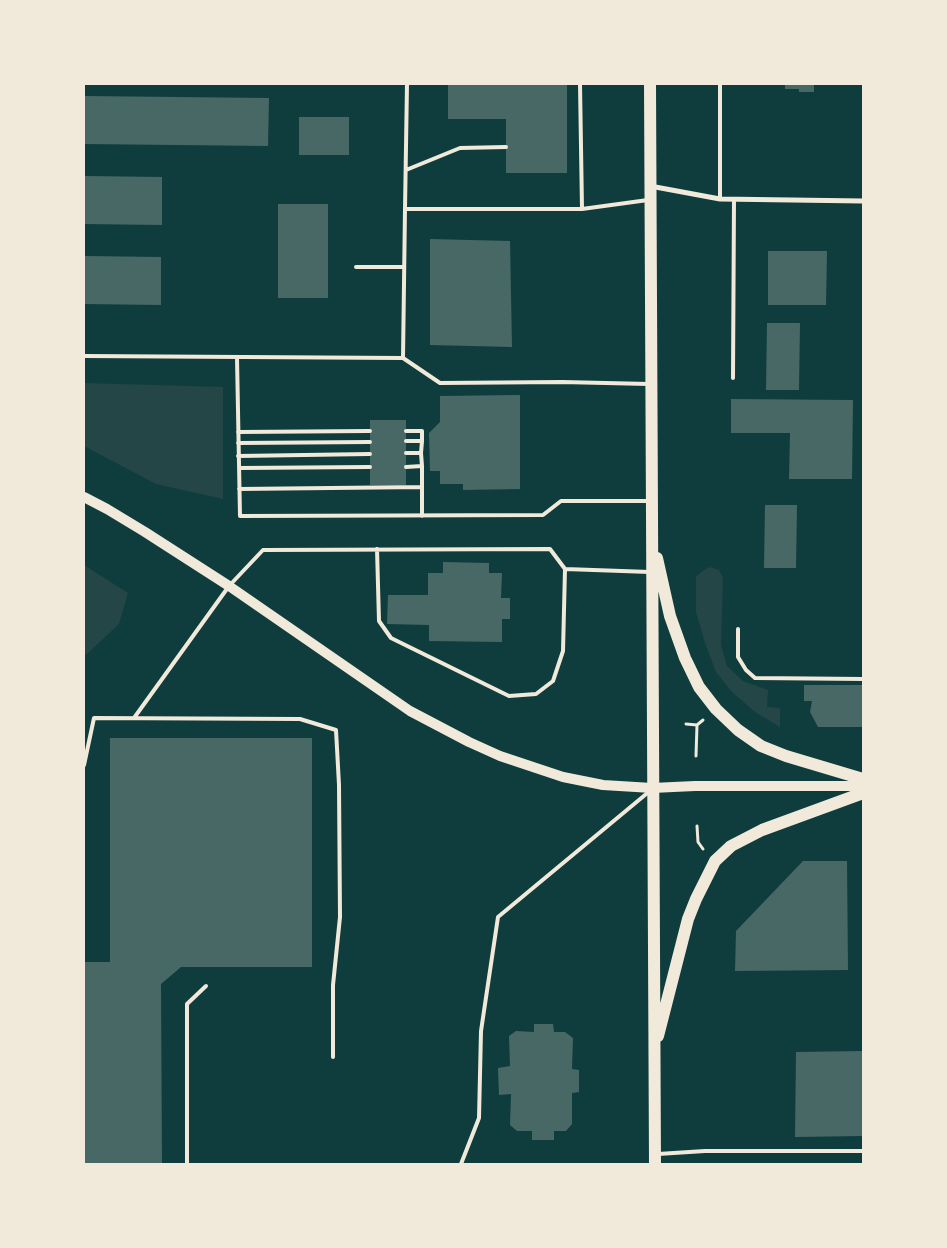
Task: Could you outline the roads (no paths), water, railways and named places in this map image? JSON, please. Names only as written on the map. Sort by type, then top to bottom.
[{"type":"main road","points":[[650,84],[655,1159]]},
{"type":"main road","points":[[84,497],[137,527],[230,586],[410,711],[500,756],[563,777],[603,785],[652,788],[695,786],[863,786]]},
{"type":"main road","points":[[651,533],[670,616],[685,658],[699,687],[716,709],[738,730],[761,746],[786,756],[863,779]]},
{"type":"main road","points":[[654,1053],[688,919],[715,861],[731,846],[762,830],[863,793]]},
{"type":"street","points":[[650,186],[720,199],[863,200]]},
{"type":"lane","points":[[403,358],[407,84]]},
{"type":"lane","points":[[580,84],[582,208]]},
{"type":"lane","points":[[720,84],[720,199]]},
{"type":"lane","points":[[406,170],[460,148],[506,147]]},
{"type":"lane","points":[[405,209],[582,208],[650,199]]},
{"type":"lane","points":[[733,378],[734,199]]},
{"type":"lane","points":[[356,267],[404,267]]},
{"type":"lane","points":[[84,356],[403,358],[440,383],[562,382],[651,384]]},
{"type":"lane","points":[[237,358],[240,516],[543,515],[561,501],[651,502]]},
{"type":"lane","points":[[238,432],[370,431]]},
{"type":"lane","points":[[406,431],[422,431],[422,516]]},
{"type":"lane","points":[[406,441],[422,441]]},
{"type":"lane","points":[[238,443],[370,442]]},
{"type":"lane","points":[[406,453],[421,453]]},
{"type":"lane","points":[[238,456],[370,454]]},
{"type":"lane","points":[[406,467],[422,466]]},
{"type":"lane","points":[[239,468],[370,467]]},
{"type":"lane","points":[[239,489],[422,487]]},
{"type":"lane","points":[[134,718],[230,586],[262,550],[377,549],[550,549],[565,569],[563,651],[553,681],[536,694],[509,696],[391,638],[379,621],[377,549]]},
{"type":"lane","points":[[565,569],[652,572]]},
{"type":"lane","points":[[738,628],[738,656],[746,670],[754,678],[863,679]]},
{"type":"lane","points":[[84,765],[94,718],[300,719],[336,730],[340,785],[340,917],[334,985],[333,1057]]},
{"type":"lane","points":[[461,1164],[479,1118],[481,1031],[498,917],[652,788]]},
{"type":"lane","points":[[187,1164],[187,1004],[206,986]]},
{"type":"lane","points":[[655,1159],[705,1151],[863,1151]]}]
